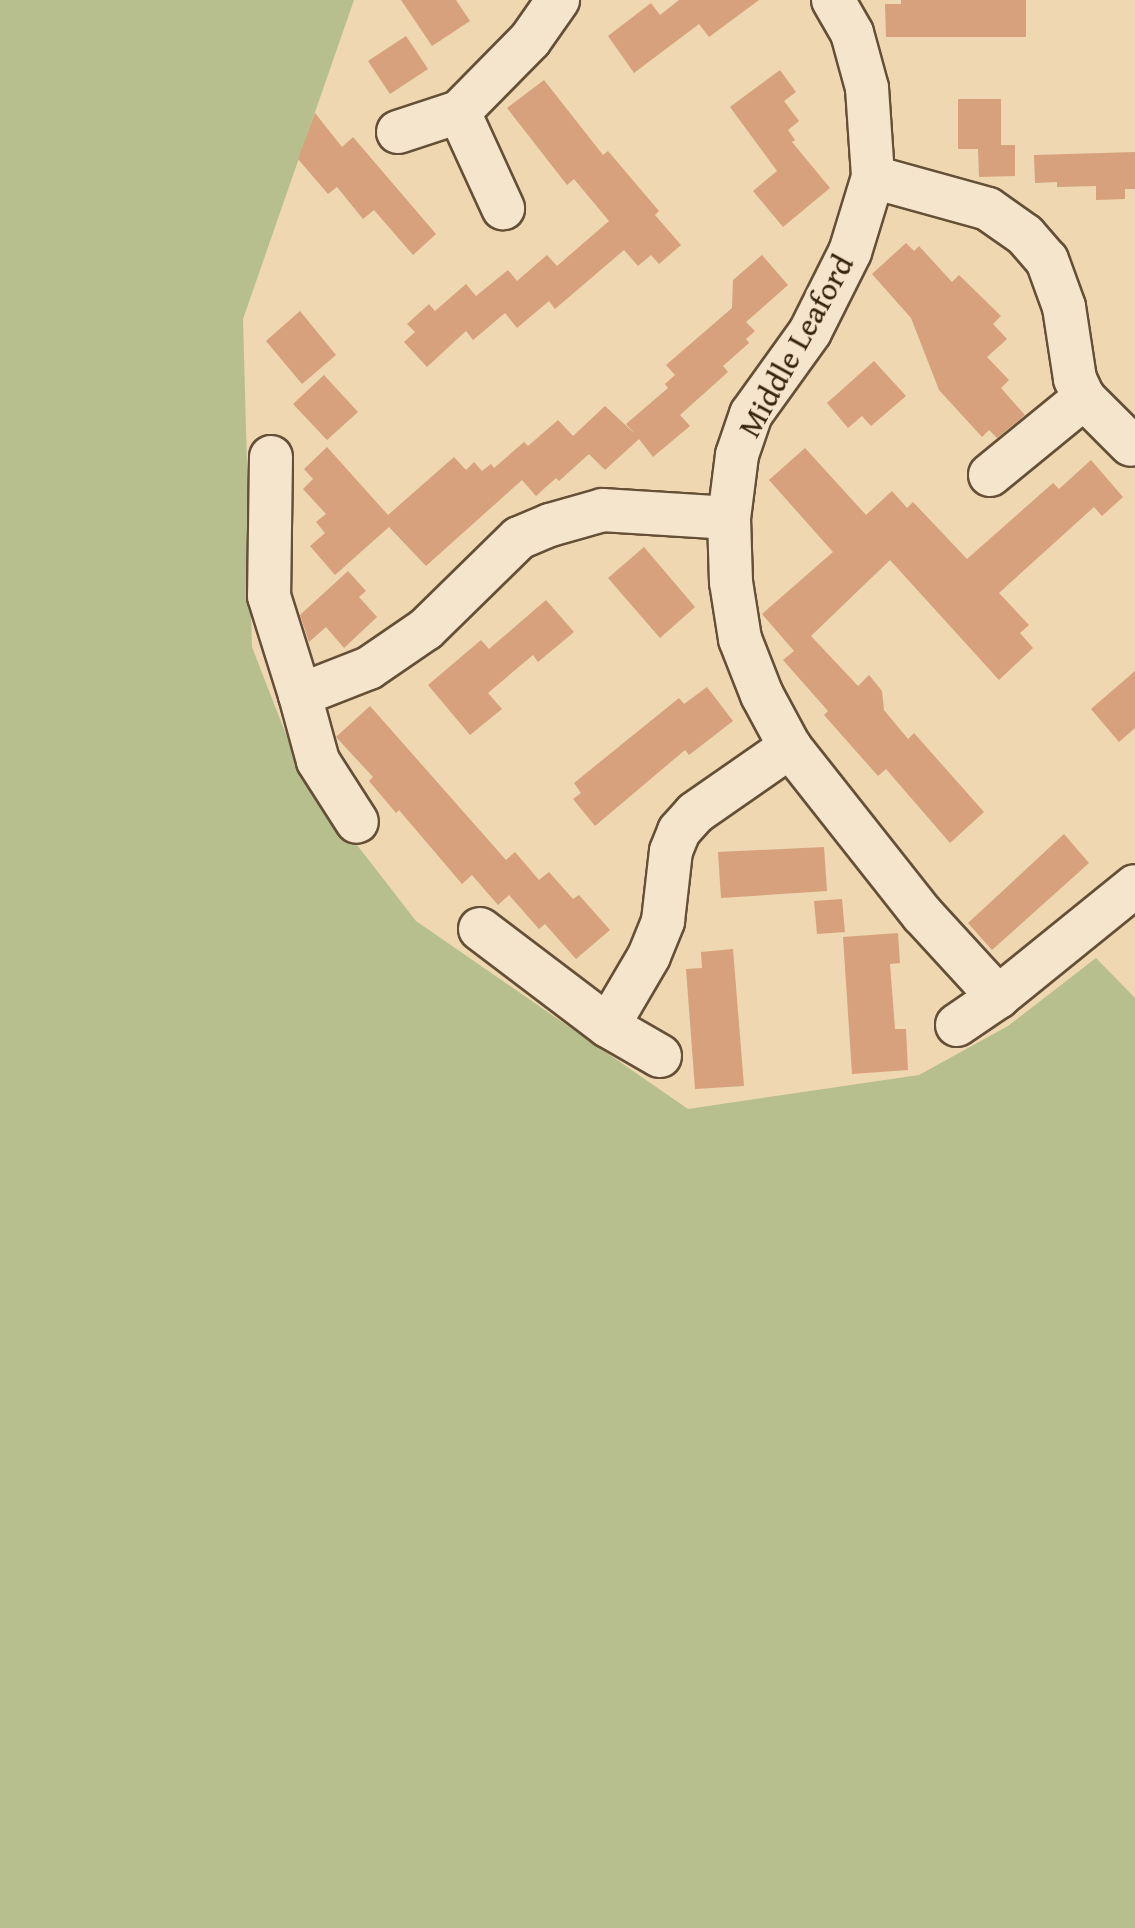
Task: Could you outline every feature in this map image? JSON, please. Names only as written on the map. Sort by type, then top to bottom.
[{"type":"street","points":[[398,132],[459,112],[530,40],[558,0]]},
{"type":"street","name":"Middle Leaford","points":[[833,0],[852,33],[867,88],[873,177],[850,252],[810,332],[751,414],[737,455],[729,518],[731,582],[740,639],[762,695],[790,747],[922,914],[998,997]]},
{"type":"street","points":[[459,112],[503,208]]},
{"type":"street","points":[[873,177],[988,209],[1025,235],[1047,260],[1064,307],[1075,379],[1084,398],[1131,445]]},
{"type":"street","points":[[990,475],[1084,398]]},
{"type":"street","points":[[271,457],[269,596],[318,761],[357,822]]},
{"type":"street","points":[[300,695],[369,668],[426,629],[519,538],[550,525],[603,510],[729,518]]},
{"type":"street","points":[[608,1026],[649,956],[663,921],[671,851],[679,831],[695,813],[790,747]]},
{"type":"street","points":[[957,1025],[998,997],[1135,886]]},
{"type":"street","points":[[480,929],[608,1026],[660,1056]]},
{"type":"green space","points":[[0,0],[354,0],[243,319],[252,647],[301,773],[416,921],[688,1109],[919,1075],[1008,1026],[1096,958],[1135,998],[1135,1928],[0,1928]]},
{"type":"building","points":[[401,0],[456,0],[470,21],[432,46]]},
{"type":"building","points":[[679,0],[759,0],[709,37],[699,24],[634,73],[608,36],[651,3],[660,15]]},
{"type":"building","points":[[901,0],[1026,0],[1026,37],[886,37],[885,4],[901,4]]},
{"type":"building","points":[[406,36],[428,69],[390,94],[368,61]]},
{"type":"building","points":[[780,70],[796,92],[784,101],[799,121],[788,130],[795,140],[792,142],[830,188],[783,227],[753,191],[777,171],[730,107]]},
{"type":"building","points":[[544,80],[603,155],[608,151],[659,211],[655,215],[681,245],[659,264],[651,255],[638,266],[624,250],[555,309],[549,301],[517,328],[505,313],[473,340],[466,331],[427,367],[404,342],[415,332],[407,324],[429,304],[435,311],[466,284],[476,296],[508,270],[517,281],[547,255],[557,266],[609,221],[574,179],[567,185],[507,108]]},
{"type":"building","points":[[958,99],[1001,99],[1001,145],[1015,145],[1015,176],[979,177],[978,149],[958,149]]},
{"type":"building","points":[[315,113],[342,147],[353,137],[436,234],[413,255],[374,210],[363,219],[337,187],[328,194],[298,159]]},
{"type":"building","points":[[1135,152],[1135,189],[1125,189],[1125,199],[1096,200],[1096,186],[1057,187],[1057,182],[1035,183],[1034,155]]},
{"type":"building","points":[[906,243],[914,251],[919,246],[952,282],[959,275],[1001,316],[993,324],[1007,339],[987,357],[1009,380],[1001,388],[1025,415],[997,438],[989,430],[982,437],[939,390],[911,318],[872,274]]},
{"type":"building","points":[[762,255],[788,285],[746,322],[755,331],[746,339],[749,343],[723,366],[728,372],[680,415],[690,426],[653,457],[639,439],[605,470],[589,454],[559,481],[556,478],[536,496],[522,480],[426,566],[389,527],[335,575],[310,546],[325,533],[316,522],[326,514],[303,489],[313,479],[304,469],[327,447],[388,515],[454,457],[466,470],[474,462],[482,471],[491,464],[494,468],[524,442],[528,446],[558,420],[573,436],[605,406],[635,434],[626,424],[668,388],[665,384],[675,375],[666,365],[732,308],[733,280]]},
{"type":"building","points":[[300,311],[336,355],[302,384],[266,341]]},
{"type":"building","points":[[874,361],[906,396],[871,426],[862,416],[848,428],[827,403]]},
{"type":"building","points":[[324,375],[358,412],[327,440],[293,404]]},
{"type":"building","points":[[805,448],[866,515],[892,491],[907,508],[913,502],[967,559],[1053,483],[1059,489],[1091,460],[1123,497],[1102,516],[1094,507],[999,593],[1029,625],[1020,633],[1033,648],[999,680],[890,560],[811,636],[858,686],[869,675],[882,691],[884,710],[908,739],[914,733],[984,812],[950,843],[886,769],[878,776],[824,715],[828,711],[783,660],[794,651],[762,614],[833,552],[769,480]]},
{"type":"building","points":[[644,547],[695,607],[660,638],[608,578]]},
{"type":"building","points":[[348,571],[366,591],[359,597],[377,617],[344,648],[326,627],[309,642],[300,615]]},
{"type":"building","points":[[546,600],[574,632],[538,662],[533,655],[488,693],[502,709],[470,735],[428,685],[481,640],[489,649]]},
{"type":"building","points":[[1135,671],[1135,728],[1119,742],[1091,709]]},
{"type":"building","points":[[707,687],[733,721],[689,755],[685,750],[595,826],[573,799],[581,793],[574,783],[679,698],[684,704]]},
{"type":"building","points":[[370,706],[506,860],[515,852],[539,880],[549,872],[573,899],[579,895],[610,930],[576,959],[545,924],[539,929],[509,895],[498,905],[472,875],[462,884],[399,810],[396,813],[369,781],[373,777],[336,737]]},
{"type":"building","points":[[1064,834],[1089,863],[992,950],[968,923]]},
{"type":"building","points":[[824,847],[827,891],[721,898],[718,852]]},
{"type":"building","points":[[842,899],[845,932],[817,934],[814,901]]},
{"type":"building","points":[[898,933],[900,963],[890,964],[895,1029],[906,1029],[908,1070],[852,1074],[843,937]]},
{"type":"building","points":[[733,949],[744,1086],[695,1089],[686,969],[702,968],[701,952]]}]
